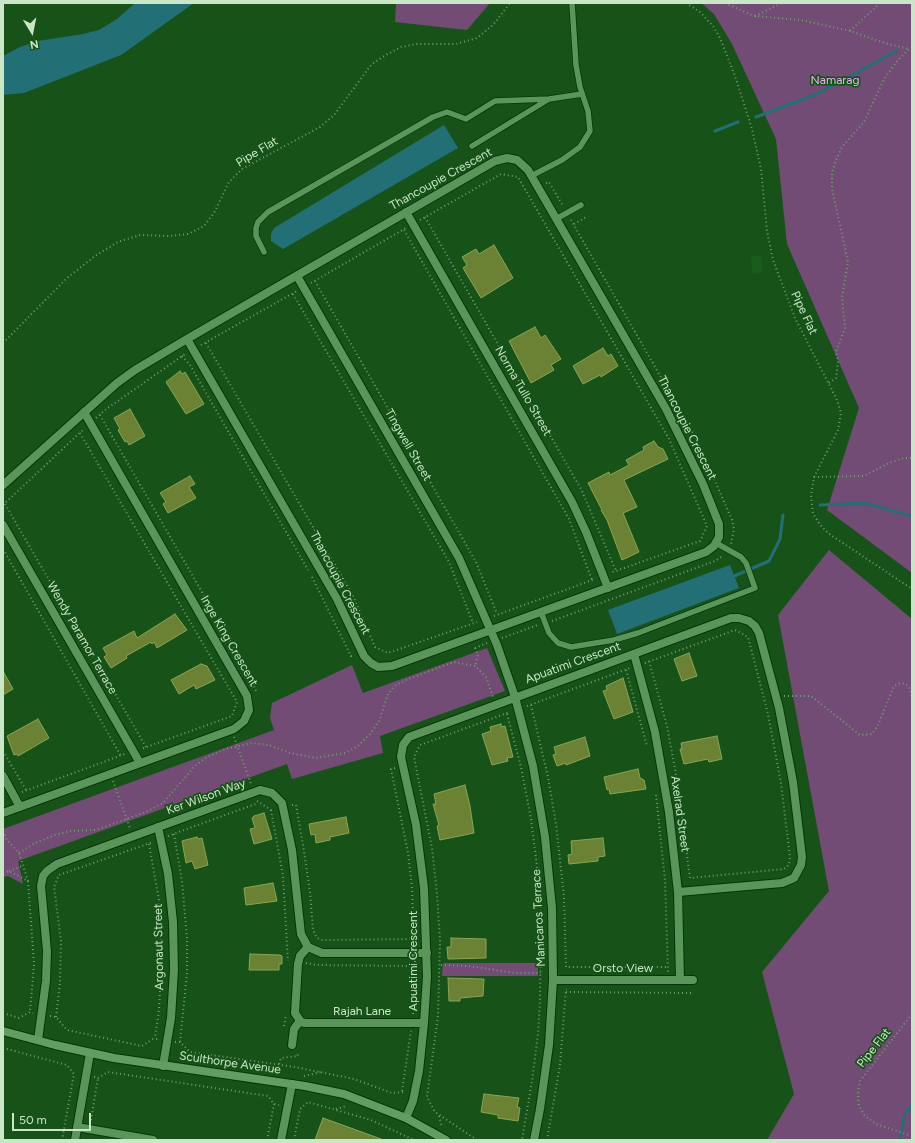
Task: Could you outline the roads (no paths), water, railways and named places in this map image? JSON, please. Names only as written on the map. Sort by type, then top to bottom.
[{"type":"street","name":"Thancoupie Crescent","points":[[3,485],[84,412],[135,370],[187,339],[406,212],[501,159],[517,160],[525,167],[538,187],[686,446],[719,524],[720,533],[716,543],[706,552],[389,667],[372,664],[366,659],[362,652],[338,599],[187,339]]},
{"type":"street","name":"Norma Tullo Street","points":[[406,212],[566,490],[586,532],[608,588]]},
{"type":"street","name":"Tingwell Street","points":[[297,276],[447,536],[470,582],[490,631]]},
{"type":"street","name":"Inge King Crescent","points":[[3,813],[231,730],[241,724],[248,716],[250,706],[248,696],[84,412]]},
{"type":"street","name":"Wendy Paramor Terrace","points":[[3,525],[140,763]]},
{"type":"street","name":"Apuatimi Crescent","points":[[406,1118],[415,1094],[424,1023],[427,953],[424,888],[416,824],[402,766],[401,755],[402,747],[413,735],[731,618],[739,618],[750,622],[760,635],[779,708],[793,782],[802,859],[799,871],[794,878],[782,883],[678,892]]},
{"type":"street","name":"Manicaros Terrace","points":[[490,631],[515,697],[533,766],[545,837],[552,908],[553,980],[549,1045],[534,1140]]},
{"type":"street","name":"Axelrad Street","points":[[634,654],[655,732],[668,804],[678,892],[680,980]]},
{"type":"street","points":[[3,776],[20,807]]},
{"type":"street","name":"Ker Wilson Way","points":[[38,1040],[46,981],[47,943],[41,886],[43,876],[53,866],[254,792],[264,790],[272,792],[279,799],[283,807],[296,883],[300,932],[308,947]]},
{"type":"street","name":"Argonaut Street","points":[[158,827],[168,874],[173,922],[174,970],[171,1018],[163,1066]]},
{"type":"street","points":[[291,1048],[294,1029],[300,1021],[295,1012],[299,958],[308,947],[322,953],[427,953]]},
{"type":"street","name":"Orsto View","points":[[553,980],[693,980]]},
{"type":"street","name":"Rajah Lane","points":[[300,1021],[305,1023],[424,1023]]},
{"type":"street","name":"Sculthorpe Avenue","points":[[3,1031],[90,1053],[163,1066],[292,1084],[351,1096],[406,1118],[446,1140]]},
{"type":"street","points":[[75,1140],[90,1053]]},
{"type":"street","points":[[281,1140],[292,1084]]},
{"type":"street","points":[[77,1127],[153,1140]]},
{"type":"lane","points":[[531,176],[580,147],[590,131],[588,110],[582,94],[576,65],[572,3]]},
{"type":"lane","points":[[264,252],[256,236],[256,228],[258,222],[268,212],[433,117],[447,112],[466,119],[495,101],[549,99],[582,94]]},
{"type":"lane","points":[[472,146],[549,99]]},
{"type":"lane","points":[[556,219],[582,205]]},
{"type":"lane","points":[[541,612],[549,633],[558,643],[571,647],[614,640],[638,633],[755,588],[746,563],[741,557],[716,543]]},
{"type":"water","points":[[135,3],[194,3],[121,55],[24,93],[3,95],[3,56],[20,47],[38,41],[99,30],[117,19]]},
{"type":"water","points":[[444,125],[458,148],[283,249],[271,241],[271,234],[274,228]]},
{"type":"water","points":[[730,565],[739,588],[617,634],[608,610]]},
{"type":"waterway","points":[[756,117],[817,94],[897,51]]},
{"type":"waterway","points":[[715,131],[738,122]]},
{"type":"waterway","points":[[820,505],[864,503],[912,516]]},
{"type":"waterway","points":[[732,577],[769,561],[780,539],[783,515]]},
{"type":"waterway","points":[[900,1140],[905,1114],[912,1105]]},
{"type":"park label","name":"Namarag","points":[[835,80]]}]
